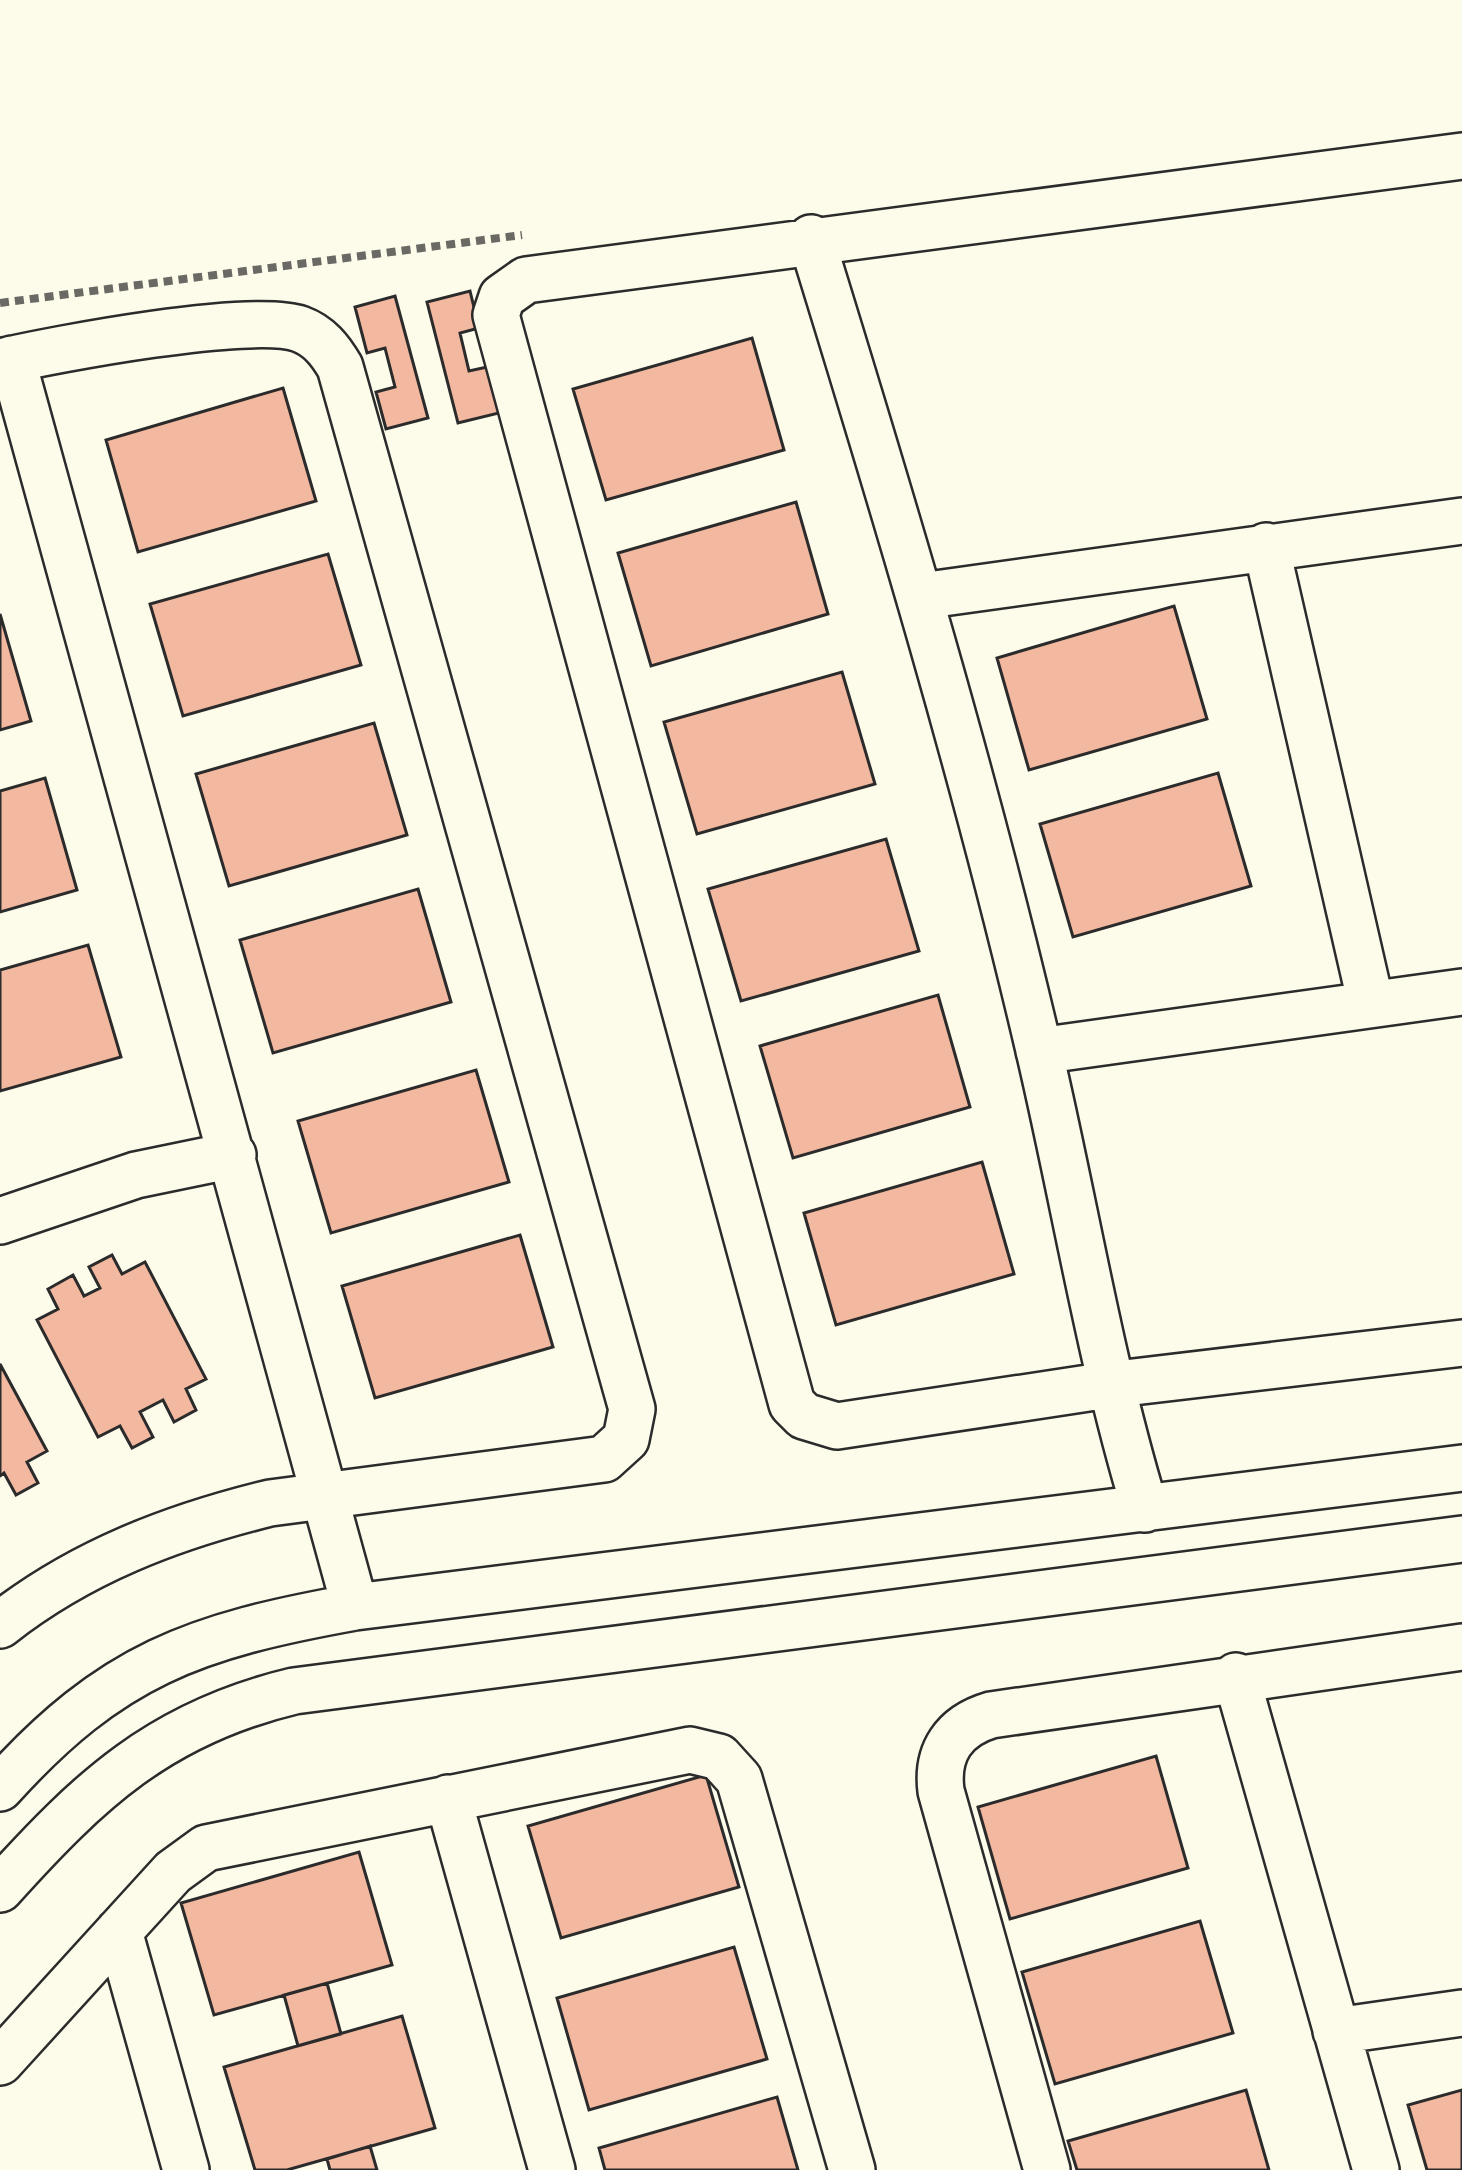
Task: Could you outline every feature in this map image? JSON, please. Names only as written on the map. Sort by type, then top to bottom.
[{"type":"street","points":[[1462,156],[811,238],[526,280],[502,296],[497,326],[792,1404],[804,1416],[837,1426],[1108,1385],[1462,1343]]},
{"type":"street","points":[[811,238],[921,596],[1039,1051],[1108,1385],[1145,1509]]},
{"type":"street","points":[[0,1625],[64,1581],[164,1533],[270,1503],[325,1496],[604,1459],[626,1439],[632,1409],[340,367],[318,339],[284,326],[138,338],[6,361],[232,1155],[325,1496],[355,1607]]},
{"type":"street","points":[[921,596],[1462,521]]},
{"type":"street","points":[[1266,546],[1371,1004]]},
{"type":"street","points":[[1039,1051],[1462,992]]},
{"type":"street","points":[[0,1222],[136,1174],[232,1155]]},
{"type":"street","points":[[0,1788],[53,1730],[143,1667],[250,1626],[355,1607],[1462,1468]]},
{"type":"street","points":[[0,1889],[59,1824],[133,1759],[212,1716],[273,1696],[1462,1539]]},
{"type":"street","points":[[1047,2170],[940,1790],[945,1748],[964,1726],[991,1715],[1462,1647]]},
{"type":"street","points":[[1236,1676],[1376,2170]]},
{"type":"street","points":[[0,2062],[172,1872],[206,1848],[690,1750],[719,1757],[740,1779],[852,2170]]},
{"type":"street","points":[[448,1798],[552,2170]]},
{"type":"street","points":[[119,1930],[186,2170]]},
{"type":"street","points":[[1336,2031],[1462,2013]]},
{"type":"building","points":[[470,291],[479,328],[460,333],[469,371],[487,367],[499,413],[458,423],[427,302]]},
{"type":"building","points":[[395,296],[428,418],[386,429],[376,392],[395,387],[385,348],[367,353],[355,307]]},
{"type":"building","points":[[752,338],[784,450],[606,500],[573,389]]},
{"type":"building","points":[[283,388],[316,501],[138,552],[106,440]]},
{"type":"building","points":[[796,502],[828,614],[651,666],[618,553]]},
{"type":"building","points":[[328,554],[361,665],[183,716],[150,604]]},
{"type":"building","points":[[1174,606],[1207,719],[1029,770],[997,658]]},
{"type":"building","points":[[0,614],[31,721],[0,730]]},
{"type":"building","points":[[842,672],[875,784],[697,834],[664,722]]},
{"type":"building","points":[[374,723],[407,835],[229,886],[196,774]]},
{"type":"building","points":[[1218,773],[1251,886],[1073,937],[1040,824]]},
{"type":"building","points":[[45,778],[77,890],[0,912],[0,791]]},
{"type":"building","points":[[886,839],[919,951],[741,1001],[708,889]]},
{"type":"building","points":[[418,889],[451,1002],[273,1053],[240,940]]},
{"type":"building","points":[[88,945],[121,1057],[0,1091],[0,970]]},
{"type":"building","points":[[938,995],[970,1107],[793,1158],[760,1046]]},
{"type":"building","points":[[476,1070],[509,1182],[331,1233],[298,1121]]},
{"type":"building","points":[[982,1162],[1014,1274],[836,1325],[804,1213]]},
{"type":"building","points":[[520,1235],[553,1347],[375,1398],[342,1286]]},
{"type":"building","points":[[112,1255],[122,1274],[145,1262],[206,1379],[186,1389],[196,1410],[174,1422],[163,1400],[140,1412],[153,1437],[132,1448],[120,1426],[98,1437],[37,1320],[58,1309],[48,1289],[73,1275],[84,1296],[100,1288],[89,1267]]},
{"type":"building","points":[[0,1364],[47,1451],[27,1462],[38,1483],[16,1495],[4,1473],[0,1476]]},
{"type":"building","points":[[1156,1756],[1188,1868],[1010,1919],[978,1807]]},
{"type":"building","points":[[706,1775],[739,1887],[561,1938],[528,1826]]},
{"type":"building","points":[[359,1852],[392,1965],[214,2015],[181,1903]]},
{"type":"building","points":[[1200,1921],[1233,2033],[1055,2084],[1022,1972]]},
{"type":"building","points":[[734,1947],[767,2059],[589,2110],[557,1998]]},
{"type":"building","points":[[327,1983],[341,2034],[298,2046],[284,1995]]},
{"type":"building","points":[[402,2016],[435,2128],[287,2170],[255,2170],[224,2067]]},
{"type":"building","points":[[1246,2090],[1269,2170],[1077,2170],[1068,2141]]},
{"type":"building","points":[[1462,2090],[1462,2170],[1427,2170],[1408,2105]]},
{"type":"building","points":[[777,2097],[798,2170],[605,2170],[599,2148]]},
{"type":"building","points":[[370,2146],[377,2170],[330,2170],[327,2159]]}]
